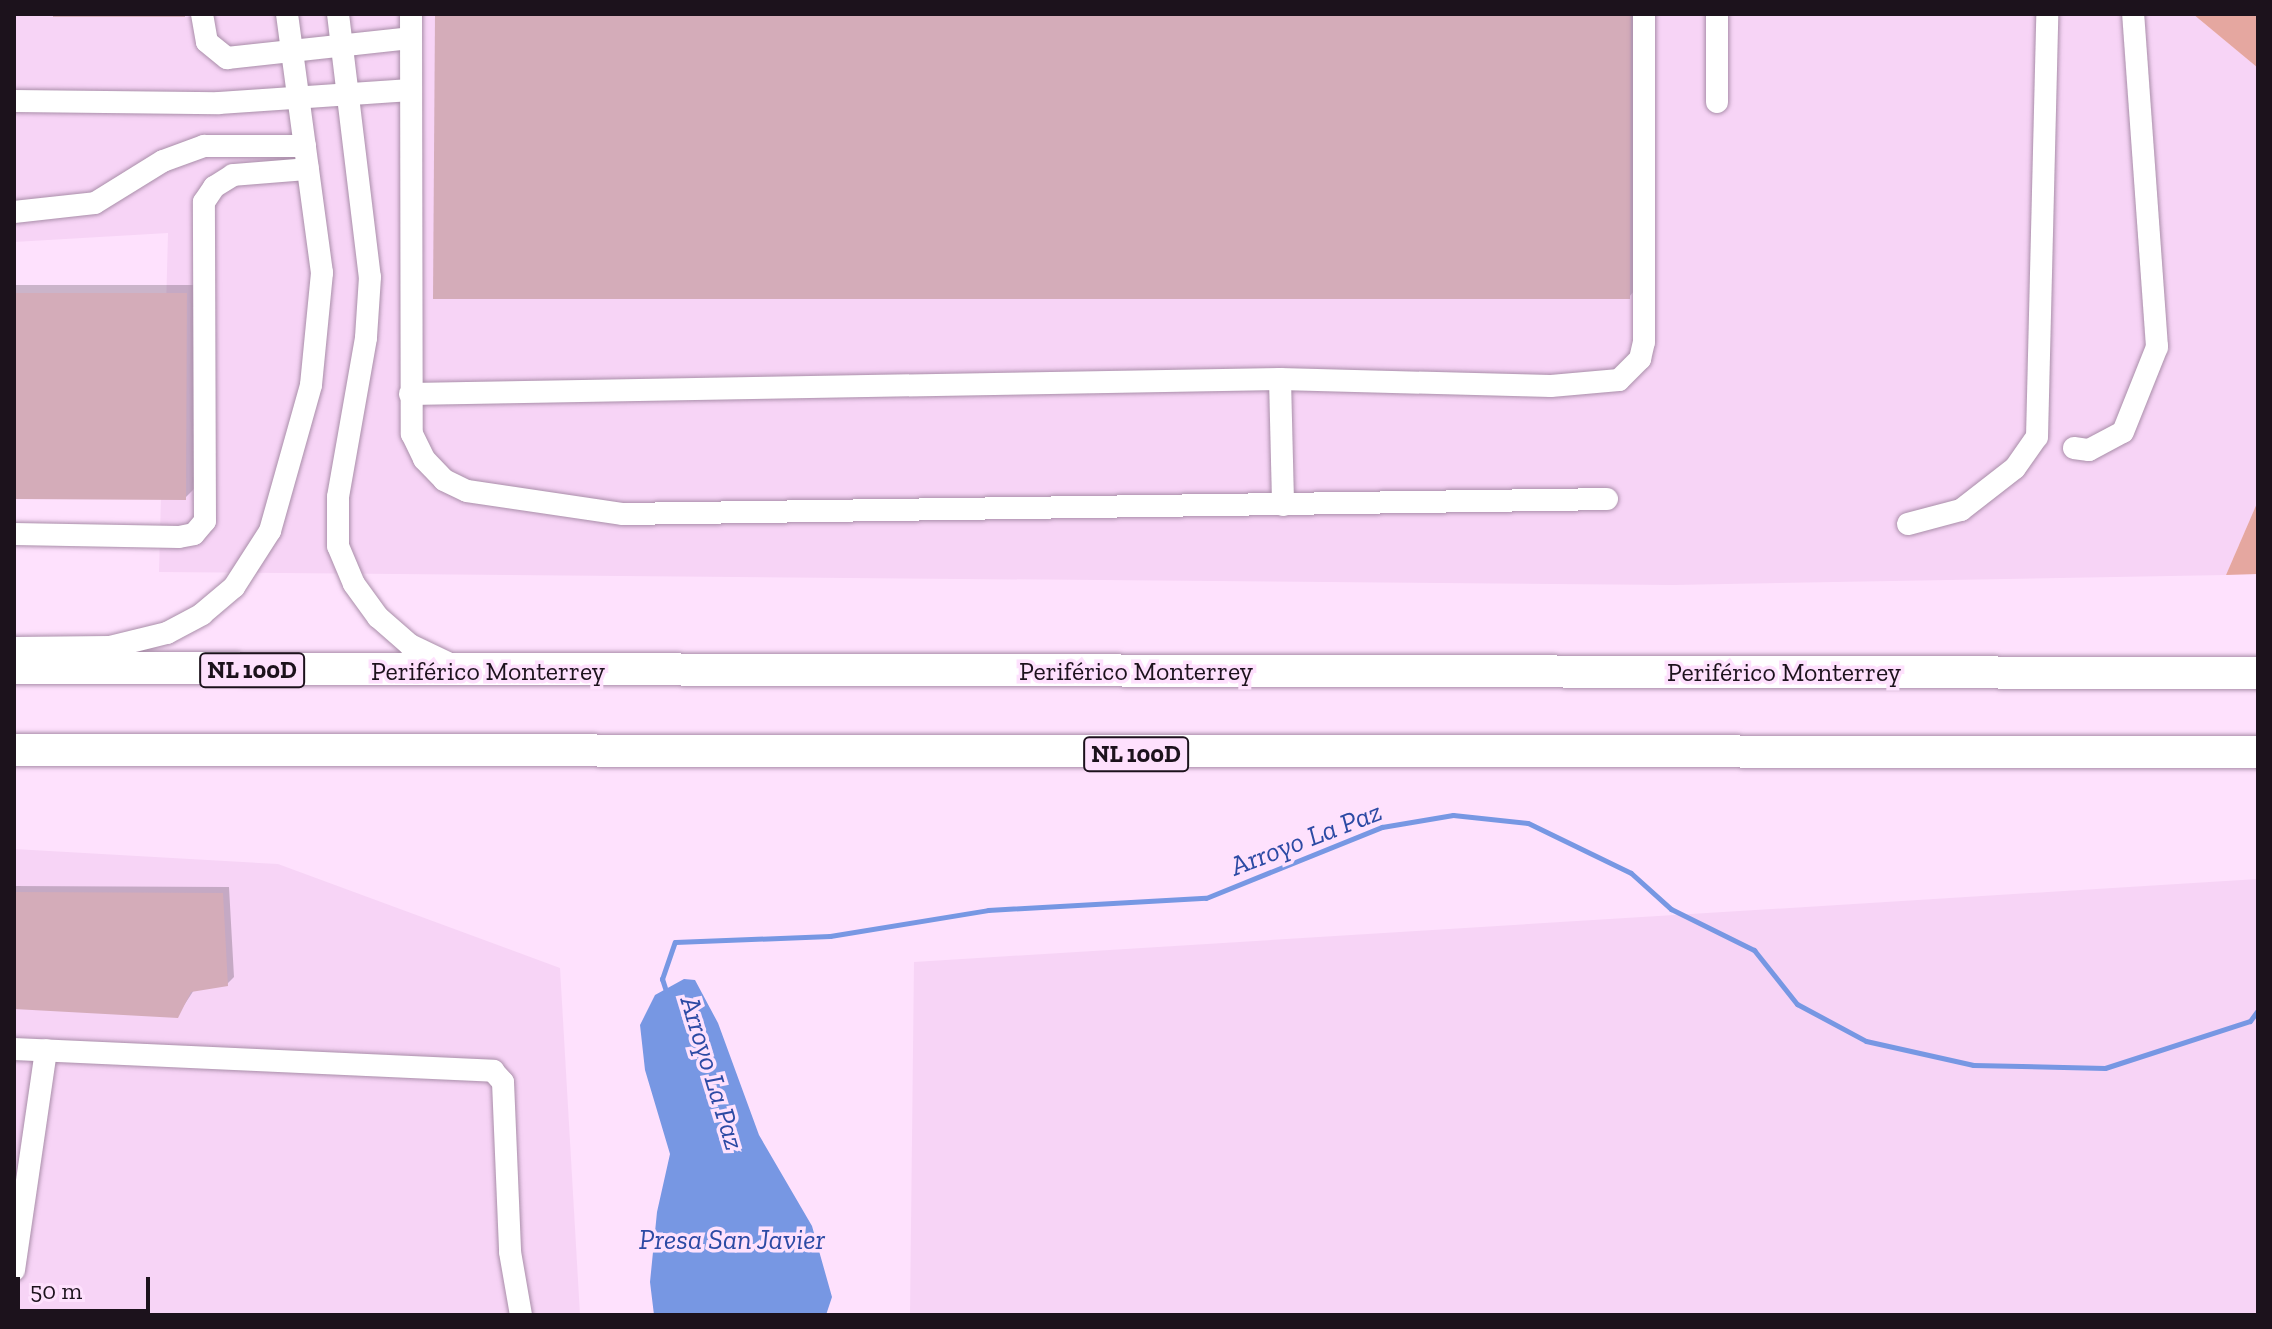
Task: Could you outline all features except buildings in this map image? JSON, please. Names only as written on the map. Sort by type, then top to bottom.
[{"type":"highway","name":"Periférico Monterrey","points":[[14,668],[490,672],[2258,673]]},
{"type":"highway","name":"NL 100D","points":[[14,750],[2258,752]]},
{"type":"lane","points":[[202,14],[207,42],[227,58],[410,38]]},
{"type":"lane","points":[[14,648],[110,647],[167,633],[218,602],[260,551],[286,485],[317,345],[322,273],[287,14]]},
{"type":"lane","points":[[338,14],[369,249],[369,302],[338,497],[338,546],[354,584],[393,632],[449,664],[490,672]]},
{"type":"lane","points":[[411,14],[412,434],[424,459],[444,480],[489,495],[623,514],[1607,499]]},
{"type":"lane","points":[[410,394],[1280,379],[1599,384],[1630,372],[1644,342],[1644,14]]},
{"type":"lane","points":[[1717,14],[1717,102]]},
{"type":"lane","points":[[1908,524],[1961,510],[2015,468],[2037,437],[2047,14]]},
{"type":"lane","points":[[2074,448],[2089,450],[2123,432],[2157,347],[2133,14]]},
{"type":"lane","points":[[14,101],[297,100],[411,90]]},
{"type":"lane","points":[[280,144],[282,171]]},
{"type":"lane","points":[[14,212],[95,203],[163,161],[204,146],[305,146]]},
{"type":"lane","points":[[14,534],[179,537],[194,534],[205,521],[204,202],[214,187],[233,175],[308,169]]},
{"type":"lane","points":[[1280,379],[1283,505]]},
{"type":"lane","points":[[14,1049],[493,1071],[503,1082],[510,1252],[521,1315]]},
{"type":"lane","points":[[14,1270],[46,1050]]},
{"type":"shaded area","points":[[14,14],[2193,14],[2258,68],[2258,501],[2226,575],[1673,585],[159,572],[168,233],[14,242]]},
{"type":"shaded area","points":[[2193,14],[2258,14],[2258,68]]},
{"type":"shaded area","points":[[2258,501],[2258,574],[2226,575]]},
{"type":"shaded area","points":[[14,849],[278,864],[560,968],[580,1315],[14,1315]]},
{"type":"shaded area","points":[[2258,879],[2258,1315],[910,1315],[914,962]]},
{"type":"water","name":"Presa San Javier","points":[[684,979],[695,980],[718,1023],[759,1135],[812,1226],[832,1297],[826,1315],[654,1315],[650,1282],[657,1212],[670,1154],[645,1070],[640,1025],[655,995]]},
{"type":"waterway","name":"Arroyo La Paz","points":[[666,991],[662,979],[675,942],[830,936],[988,910],[1206,898],[1382,827],[1453,815],[1528,823],[1631,873],[1671,909],[1754,950],[1797,1004],[1866,1041],[1973,1065],[2105,1068],[2250,1021],[2258,1010]]}]
